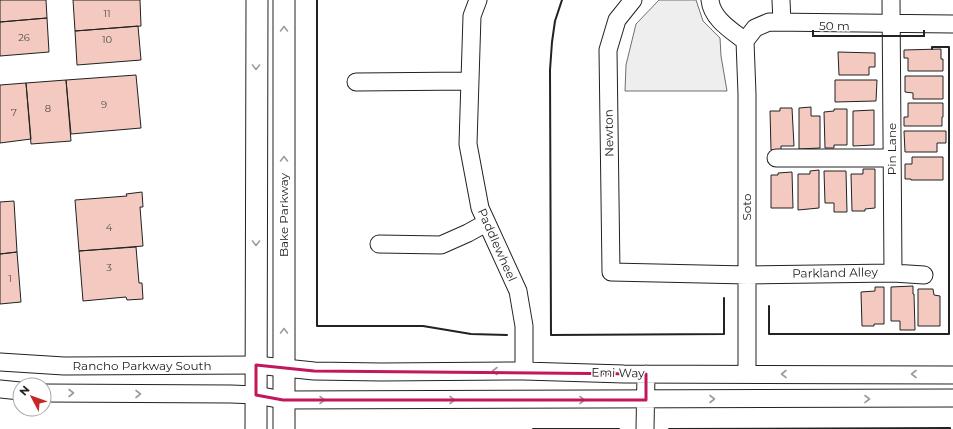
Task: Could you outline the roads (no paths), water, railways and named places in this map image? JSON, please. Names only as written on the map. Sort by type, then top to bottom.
[{"type":"main road","points":[[256,429],[257,0]]},
{"type":"main road","name":"Bake Parkway","points":[[284,0],[284,429]]},
{"type":"street","name":"Paddlewheel","points":[[478,0],[472,16],[468,144],[480,208],[518,291],[524,326],[524,371]]},
{"type":"street","name":"Newton","points":[[611,272],[608,50],[617,20],[632,0]]},
{"type":"street","points":[[710,0],[711,8],[722,23],[745,41],[754,28],[769,22],[953,24]]},
{"type":"street","points":[[781,0],[782,22]]},
{"type":"street","name":"Pin Lane","points":[[891,0],[893,273]]},
{"type":"street","name":"Soto","points":[[745,41],[747,374]]},
{"type":"street","points":[[356,82],[470,81]]},
{"type":"street","points":[[776,158],[892,158]]},
{"type":"street","points":[[379,244],[441,245],[486,223]]},
{"type":"street","name":"Parkland Alley","points":[[611,272],[747,274],[893,273],[924,275]]},
{"type":"street","name":"Rancho Parkway South","points":[[0,362],[64,366],[256,365],[284,367]]},
{"type":"street","name":"Emi Way","points":[[284,367],[314,371],[373,372],[524,371],[646,374],[953,375]]},
{"type":"street","points":[[645,429],[646,374]]},
{"type":"street","points":[[0,389],[12,390]]},
{"type":"street","points":[[52,393],[256,395],[284,400],[953,398]]}]
